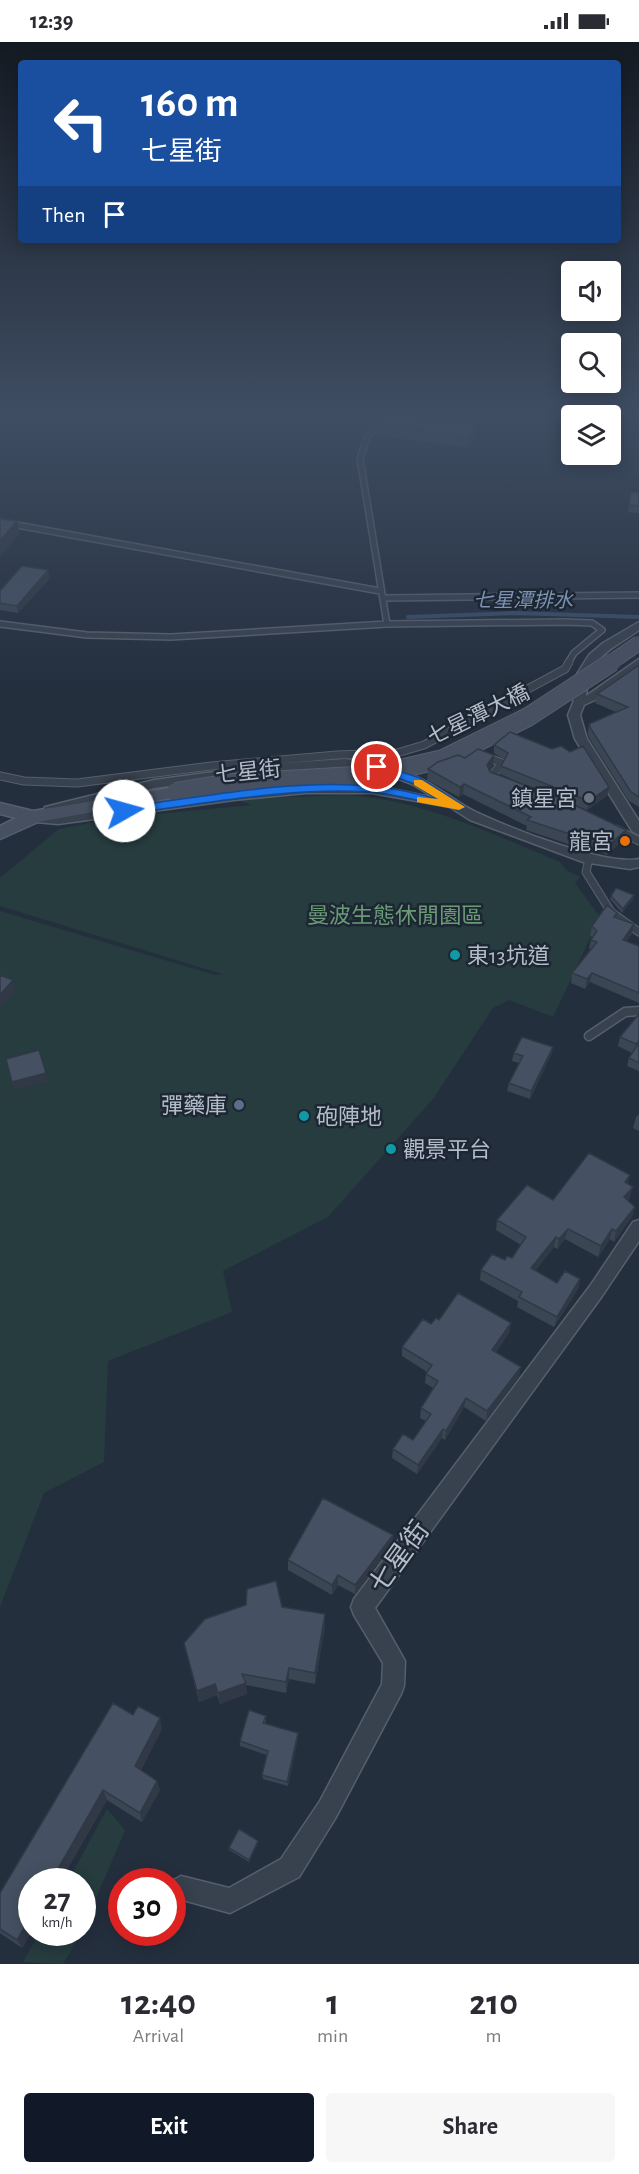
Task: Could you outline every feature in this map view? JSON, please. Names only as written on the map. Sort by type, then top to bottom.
[{"type":"main road","name":"七星潭大橋","points":[[33,817],[230,783],[373,775],[443,759],[528,717],[570,692],[637,632]]},
{"type":"main road","points":[[0,808],[33,817]]},
{"type":"main road","points":[[0,833],[33,817]]},
{"type":"street","points":[[637,632],[596,652],[582,675],[581,702],[574,715],[581,739],[639,833]]},
{"type":"street","points":[[581,702],[597,695],[639,662]]},
{"type":"street","name":"七星街","points":[[33,817],[52,809],[154,784],[272,768],[345,763],[377,767],[416,781],[475,817],[589,859],[630,865],[639,863]]},
{"type":"street","name":"七星街","points":[[33,817],[58,820],[244,795],[338,788],[372,789],[459,807]]},
{"type":"street","name":"七星街","points":[[186,1890],[230,1901],[290,1868],[328,1809],[393,1686],[394,1661],[362,1607],[596,1291],[639,1227]]},
{"type":"lane","points":[[367,507],[387,624]]},
{"type":"lane","points":[[0,522],[380,591]]},
{"type":"lane","points":[[384,598],[639,595]]},
{"type":"lane","points":[[0,624],[87,635],[171,637],[387,624],[565,622],[592,623],[602,630],[574,653],[565,669],[424,745],[397,753],[337,755],[211,766],[77,783],[24,782],[0,776]]},
{"type":"lane","points":[[480,754],[502,763],[491,777],[504,783]]},
{"type":"lane","points":[[611,827],[639,833]]},
{"type":"lane","points":[[589,859],[586,872],[611,912],[639,932]]},
{"type":"lane","points":[[589,1036],[625,1012],[639,1011]]},
{"type":"green space","name":"曼波生態休閒園區","points":[[349,795],[377,798],[430,811],[560,862],[566,870],[580,877],[575,883],[600,917],[553,1017],[509,1000],[493,1008],[433,1099],[328,1217],[223,1271],[232,1312],[108,1361],[104,1462],[44,1493],[0,1607],[0,911],[215,975],[222,974],[0,906],[0,878],[59,829],[115,818],[252,805],[236,799]]},
{"type":"green space","points":[[107,1809],[125,1830],[96,1899],[96,1868],[75,1868]]},
{"type":"green space","points":[[32,1946],[74,1946],[63,1964],[23,1962]]},
{"type":"building","points":[[0,519],[17,521],[0,541]]},
{"type":"building","points":[[22,566],[48,570],[17,606],[0,603],[0,591]]},
{"type":"building","points":[[639,665],[639,797],[631,792],[589,724],[628,707],[597,694]]},
{"type":"building","points":[[510,732],[552,749],[561,746],[570,752],[583,746],[609,787],[589,801],[501,766],[508,753],[494,745]]},
{"type":"building","points":[[478,749],[494,755],[487,765],[490,772],[564,800],[626,830],[609,845],[591,837],[588,840],[527,820],[531,817],[464,784],[460,787],[428,769],[438,762],[458,755],[465,758]]},
{"type":"building","points":[[616,888],[634,895],[623,909],[611,896]]},
{"type":"building","points":[[607,905],[617,913],[614,917],[634,924],[623,940],[639,946],[639,993],[592,973],[587,979],[572,973],[597,942],[591,940],[597,931],[592,926]]},
{"type":"building","points":[[0,975],[13,980],[0,995]]},
{"type":"building","points":[[639,1014],[639,1041],[636,1044],[620,1037]]},
{"type":"building","points":[[522,1037],[553,1047],[531,1091],[509,1083],[523,1056],[514,1053]]},
{"type":"building","points":[[639,1044],[639,1063],[629,1058]]},
{"type":"building","points":[[39,1050],[46,1073],[12,1082],[6,1059]]},
{"type":"building","points":[[589,1153],[630,1175],[625,1182],[633,1187],[624,1197],[635,1207],[616,1231],[612,1229],[601,1246],[568,1229],[559,1239],[556,1237],[531,1268],[557,1283],[565,1271],[580,1279],[557,1317],[519,1297],[522,1292],[481,1270],[492,1254],[505,1260],[507,1256],[512,1258],[526,1237],[497,1220],[527,1185],[553,1200]]},
{"type":"building","points":[[458,1293],[511,1323],[492,1350],[521,1367],[487,1411],[466,1398],[446,1431],[443,1429],[418,1465],[393,1449],[403,1434],[413,1440],[431,1414],[421,1408],[438,1381],[426,1374],[432,1365],[402,1347],[423,1319],[431,1324],[436,1318],[439,1320]]},
{"type":"building","points":[[323,1498],[393,1535],[355,1585],[338,1575],[332,1585],[288,1560]]},
{"type":"building","points":[[276,1581],[282,1607],[325,1614],[315,1673],[289,1668],[286,1682],[242,1674],[246,1683],[218,1693],[215,1684],[197,1691],[184,1643],[205,1619],[246,1605],[247,1589]]},
{"type":"building","points":[[113,1703],[133,1715],[138,1706],[160,1718],[135,1766],[157,1781],[140,1813],[103,1790],[58,1868],[18,1868],[17,1940],[0,1929],[0,1893]]},
{"type":"building","points":[[249,1710],[266,1716],[263,1723],[298,1733],[287,1782],[262,1775],[268,1751],[240,1741]]},
{"type":"building","points":[[239,1829],[258,1841],[249,1860],[229,1848]]},
{"type":"waterway","name":"七星潭排水","points":[[408,617],[514,613],[639,617]]},
{"type":"slow traffic","points":[[418,782],[459,807],[422,799]]},
{"type":"place","name":"鎮星宮","points":[[589,798]]},
{"type":"place","name":"龍宮","points":[[625,841]]},
{"type":"place","name":"東13坑道","points":[[455,955]]},
{"type":"place","name":"彈藥庫","points":[[239,1105]]},
{"type":"place","name":"砲陣地","points":[[304,1116]]},
{"type":"place","name":"觀景平台","points":[[391,1149]]},
{"type":"route","points":[[124,811],[275,791],[338,788],[372,789],[459,807],[416,781],[377,767]]}]
